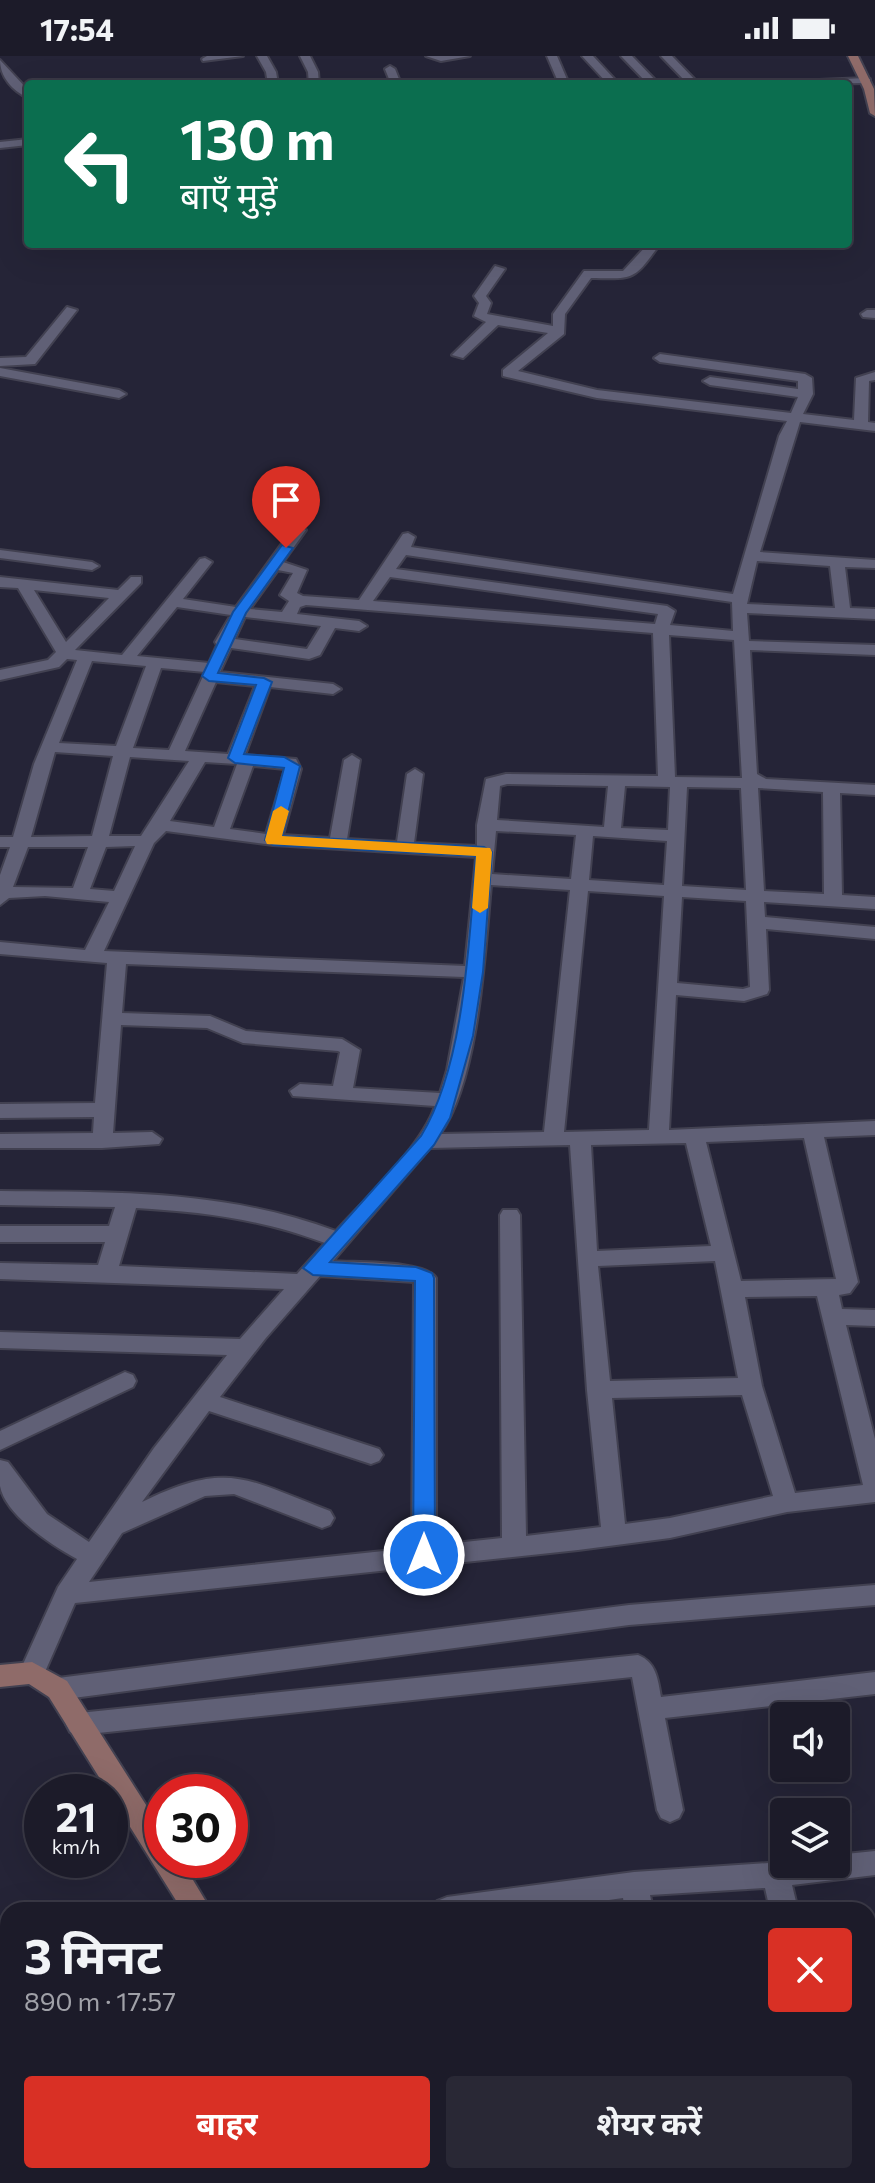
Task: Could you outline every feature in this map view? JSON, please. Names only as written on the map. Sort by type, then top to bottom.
[{"type":"street","points":[[207,59],[238,56]]},
{"type":"street","points":[[262,56],[272,80]]},
{"type":"street","points":[[305,56],[314,80]]},
{"type":"street","points":[[431,56],[465,56]]},
{"type":"street","points":[[552,56],[562,80]]},
{"type":"street","points":[[587,56],[610,80]]},
{"type":"street","points":[[626,56],[650,80]]},
{"type":"street","points":[[666,56],[690,80]]},
{"type":"street","points":[[853,56],[866,81],[875,113]]},
{"type":"street","points":[[0,63],[24,92]]},
{"type":"street","points":[[390,69],[394,80]]},
{"type":"street","points":[[852,82],[866,81]]},
{"type":"street","points":[[0,145],[24,142]]},
{"type":"street","points":[[560,331],[559,314],[588,274],[626,275],[636,268],[651,248]]},
{"type":"street","points":[[499,269],[480,296],[485,302],[480,316],[560,331]]},
{"type":"street","points":[[0,362],[30,361],[71,310]]},
{"type":"street","points":[[458,355],[495,321]]},
{"type":"street","points":[[560,331],[508,373],[597,394],[868,426],[863,378],[875,376]]},
{"type":"street","points":[[660,358],[798,375],[805,378],[806,394],[786,436],[739,604],[749,775],[754,783],[753,896],[761,986],[758,992],[744,995],[667,988]]},
{"type":"street","points":[[0,372],[119,394]]},
{"type":"street","points":[[710,381],[806,394]]},
{"type":"street","points":[[175,754],[223,642],[240,612],[299,530]]},
{"type":"street","points":[[362,606],[405,544],[739,604],[875,614]]},
{"type":"street","points":[[0,554],[92,566]]},
{"type":"street","points":[[751,556],[875,564]]},
{"type":"street","points":[[126,660],[205,562]]},
{"type":"street","points":[[837,562],[843,612]]},
{"type":"street","points":[[274,565],[300,570],[288,595],[300,600],[875,650]]},
{"type":"street","points":[[387,572],[667,611]]},
{"type":"street","points":[[0,675],[48,667],[65,654],[136,580]]},
{"type":"street","points":[[0,582],[121,595]]},
{"type":"street","points":[[23,585],[65,654]]},
{"type":"street","points":[[659,1137],[677,836],[661,629],[673,590]]},
{"type":"street","points":[[288,617],[294,604],[300,600]]},
{"type":"street","points":[[172,602],[359,626]]},
{"type":"street","points":[[223,642],[309,654],[314,652],[331,622]]},
{"type":"street","points":[[65,654],[155,663],[264,682],[333,689]]},
{"type":"street","points":[[86,656],[49,747],[1,895],[80,892],[120,897]]},
{"type":"street","points":[[80,892],[100,839],[123,751],[155,663]]},
{"type":"street","points":[[220,833],[264,682]]},
{"type":"street","points":[[49,747],[284,762],[292,766],[273,840]]},
{"type":"street","points":[[92,956],[152,834],[201,756]]},
{"type":"street","points":[[337,845],[352,760]]},
{"type":"street","points":[[405,848],[415,774]]},
{"type":"street","points":[[32,1673],[67,1594],[203,1400],[307,1275],[428,1141],[441,1118],[465,1036],[474,972],[489,790],[498,780],[754,783],[875,790]]},
{"type":"street","points":[[612,832],[617,781]]},
{"type":"street","points":[[831,788],[833,900]]},
{"type":"street","points":[[486,825],[677,836]]},
{"type":"street","points":[[553,1139],[585,831]]},
{"type":"street","points":[[0,842],[220,833],[337,845],[484,852]]},
{"type":"street","points":[[482,879],[875,903]]},
{"type":"street","points":[[755,922],[875,933]]},
{"type":"street","points":[[0,948],[92,956],[474,972]]},
{"type":"street","points":[[102,1141],[117,957]]},
{"type":"street","points":[[112,1019],[210,1022],[243,1037],[342,1045],[350,1050],[342,1093]]},
{"type":"street","points":[[300,1091],[447,1100]]},
{"type":"street","points":[[0,1111],[105,1110]]},
{"type":"street","points":[[428,1141],[695,1136],[875,1128]]},
{"type":"street","points":[[732,1289],[844,1285],[848,1274],[812,1131]]},
{"type":"street","points":[[695,1136],[705,1191],[732,1289],[751,1386],[787,1503]]},
{"type":"street","points":[[580,1138],[598,1390],[614,1535]]},
{"type":"street","points":[[0,1141],[152,1139]]},
{"type":"street","points":[[0,1198],[223,1209],[269,1216],[339,1240]]},
{"type":"street","points":[[106,1273],[127,1202]]},
{"type":"street","points":[[510,1215],[514,1546]]},
{"type":"street","points":[[0,1234],[117,1234]]},
{"type":"street","points":[[587,1259],[721,1253]]},
{"type":"street","points":[[0,1271],[416,1274],[425,1278],[424,1555]]},
{"type":"street","points":[[826,1288],[836,1317],[875,1485]]},
{"type":"street","points":[[836,1317],[875,1318]]},
{"type":"street","points":[[0,1340],[246,1347]]},
{"type":"street","points":[[0,1441],[125,1381]]},
{"type":"street","points":[[598,1390],[751,1386]]},
{"type":"street","points":[[203,1400],[371,1455]]},
{"type":"street","points":[[0,1469],[25,1507],[44,1528],[93,1556]]},
{"type":"street","points":[[115,1526],[198,1489],[221,1483],[235,1485],[322,1518]]},
{"type":"street","points":[[67,1594],[614,1535],[670,1528],[787,1503],[875,1493]]},
{"type":"street","points":[[58,1689],[629,1615],[875,1595]]},
{"type":"street","points":[[79,1724],[634,1666],[640,1667],[644,1674],[670,1810]]},
{"type":"street","points":[[0,1676],[32,1673],[58,1689],[144,1826]]},
{"type":"street","points":[[649,1709],[875,1683]]},
{"type":"street","points":[[850,1866],[875,1863]]},
{"type":"street","points":[[568,1902],[637,1897],[770,1876]]},
{"type":"street","points":[[177,1878],[192,1902]]},
{"type":"street","points":[[777,1878],[782,1902]]},
{"type":"slow traffic","points":[[281,811],[273,840],[484,852],[480,908]]},
{"type":"route","points":[[286,548],[240,612],[209,676],[264,682],[235,758],[284,762],[292,766],[273,840],[484,852],[465,1036],[441,1118],[428,1141],[313,1268],[416,1274],[425,1278],[424,1555]]}]
